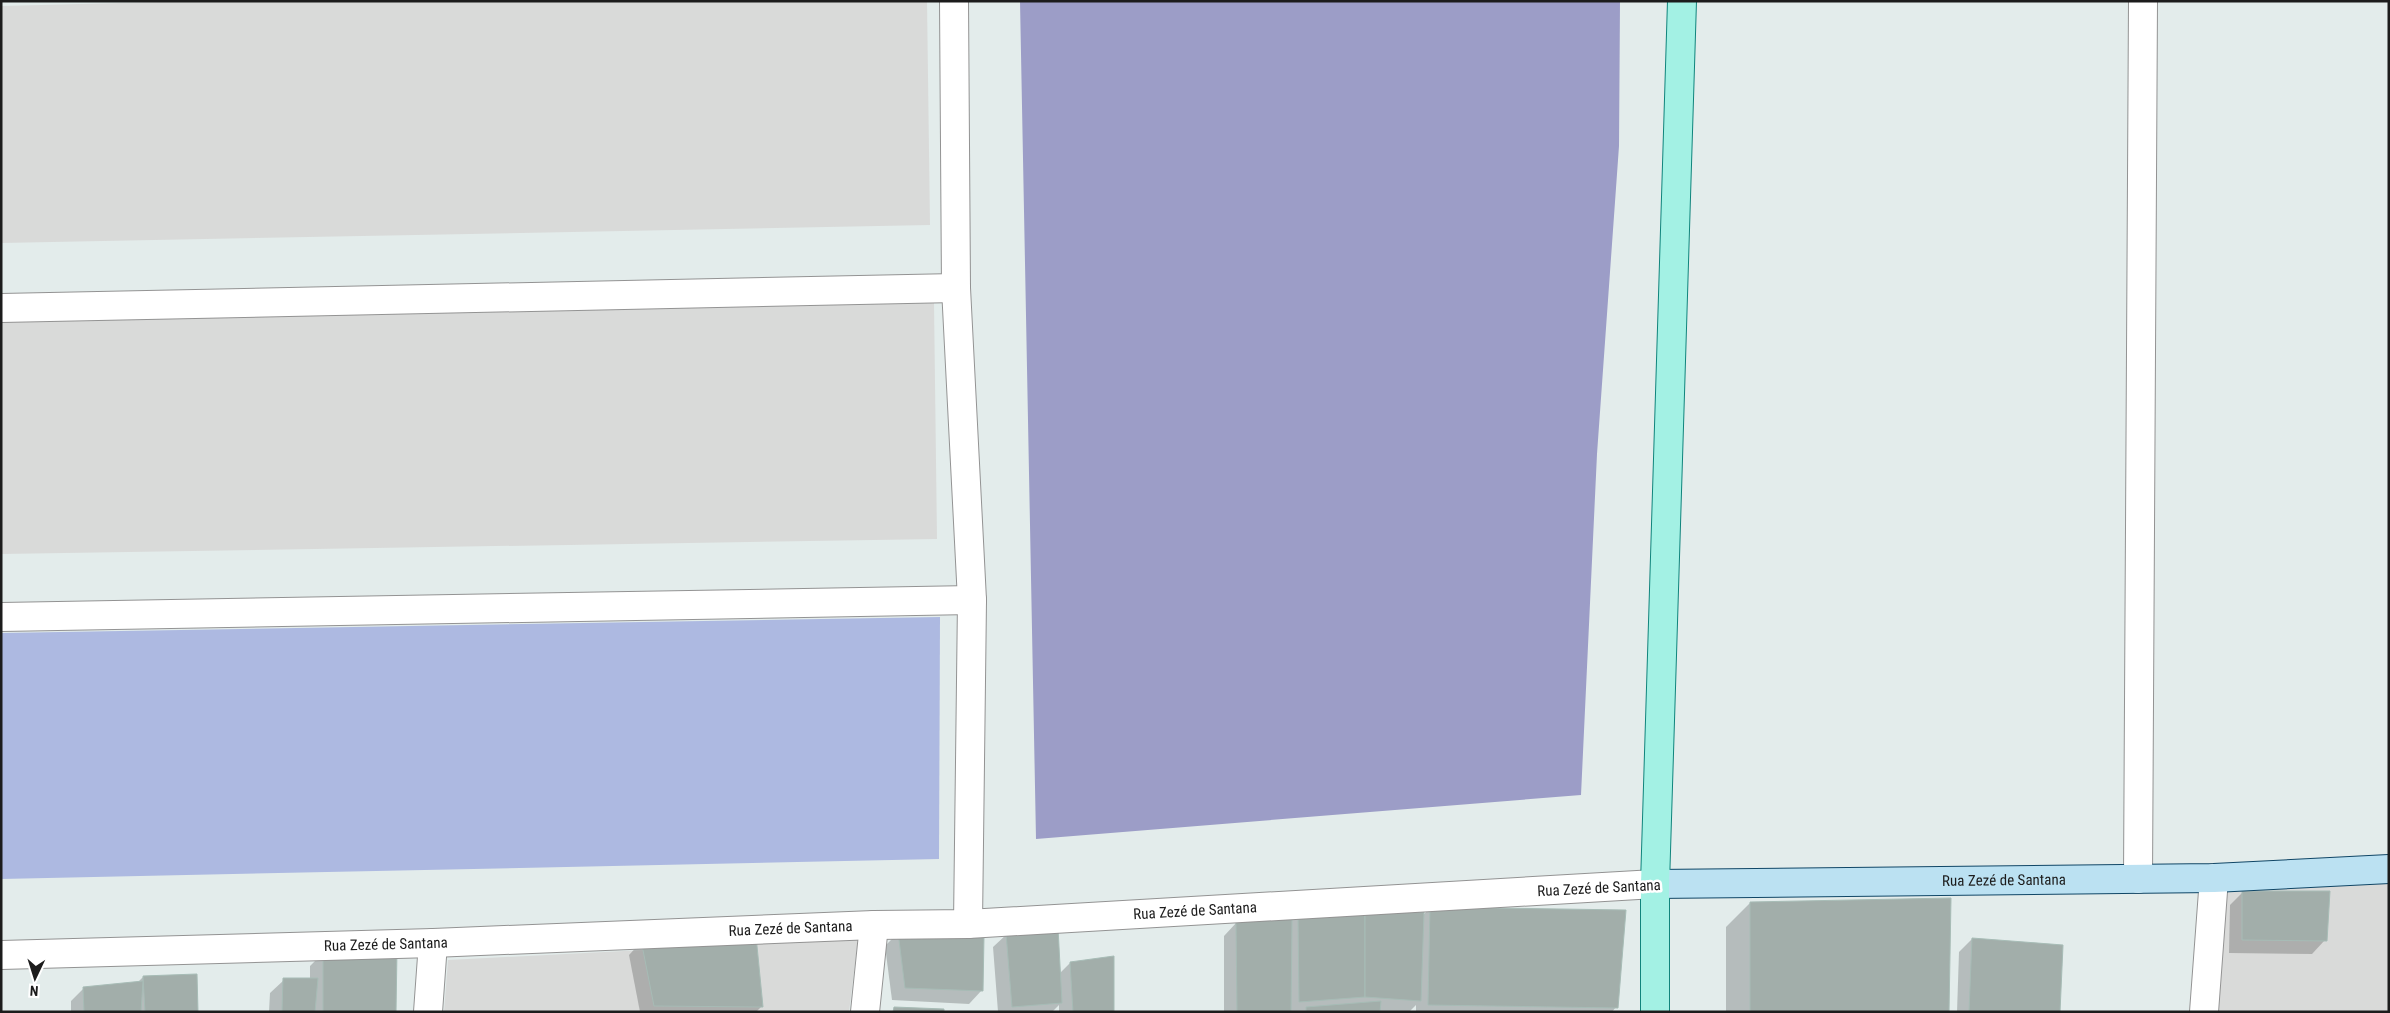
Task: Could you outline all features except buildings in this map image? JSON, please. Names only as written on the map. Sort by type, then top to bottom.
[{"type":"main road","points":[[1655,1012],[1655,884],[1682,1]]},
{"type":"main road","name":"Rua Zezé de Santana","points":[[1655,884],[2214,878],[2389,869]]},
{"type":"street","points":[[954,1],[956,288],[972,600],[968,924]]},
{"type":"street","points":[[2138,879],[2143,1]]},
{"type":"street","points":[[1,308],[956,288]]},
{"type":"street","points":[[1,616],[972,600]]},
{"type":"street","points":[[2204,1012],[2214,878]]},
{"type":"street","name":"Rua Zezé de Santana","points":[[1,955],[433,943],[874,925],[968,924],[1655,884]]},
{"type":"street","points":[[864,1012],[874,925]]},
{"type":"street","points":[[428,1012],[433,943]]},
{"type":"shaded area","points":[[200,1],[927,1],[930,225],[1,243],[1,6]]},
{"type":"shaded area","points":[[1020,1],[1620,1],[1619,146],[1597,454],[1581,795],[1036,839]]},
{"type":"shaded area","points":[[934,303],[937,539],[1,554],[1,322]]},
{"type":"shaded area","points":[[940,617],[939,859],[1,879],[1,633]]},
{"type":"shaded area","points":[[2389,881],[2389,1012],[2214,1012],[2224,887]]},
{"type":"shaded area","points":[[858,939],[849,1012],[444,1012],[448,960]]}]
